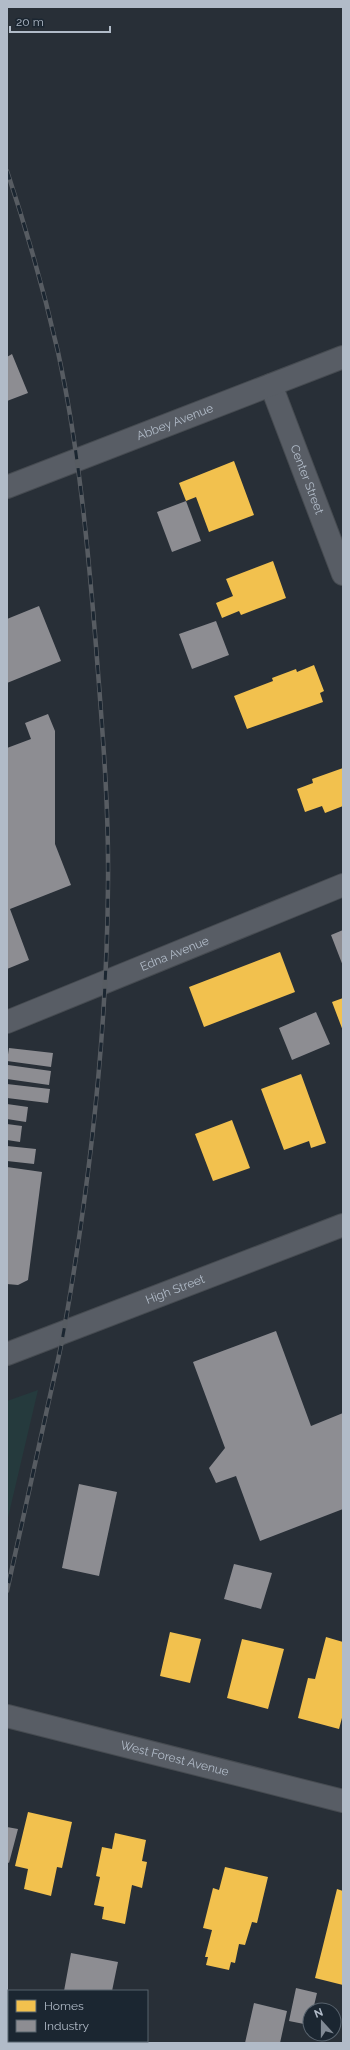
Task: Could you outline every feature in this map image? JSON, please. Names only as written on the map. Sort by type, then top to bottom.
[{"type":"street","name":"Abbey Avenue","points":[[7,487],[343,357]]},
{"type":"street","name":"Center Street","points":[[271,385],[343,574]]},
{"type":"street","name":"Edna Avenue","points":[[7,1022],[343,885]]},
{"type":"street","name":"High Street","points":[[7,1354],[343,1224]]},
{"type":"street","name":"West Forest Avenue","points":[[7,1716],[343,1801]]},
{"type":"green space","points":[[38,1390],[7,1522],[7,1401]]},
{"type":"building: Homes","points":[[234,461],[254,515],[209,532],[196,497],[186,501],[179,483]]},
{"type":"building: Homes","points":[[273,561],[286,598],[241,615],[239,611],[222,618],[216,603],[233,596],[226,579]]},
{"type":"building: Homes","points":[[314,665],[324,691],[320,693],[323,702],[247,729],[234,696],[273,681],[272,678],[296,669],[297,672]]},
{"type":"building: Homes","points":[[343,768],[343,806],[325,813],[322,806],[305,812],[297,789],[313,783],[312,779]]},
{"type":"building: Homes","points":[[280,952],[295,992],[204,1027],[189,987]]},
{"type":"building: Homes","points":[[343,998],[343,1031],[332,1002]]},
{"type":"building: Homes","points":[[301,1074],[326,1143],[311,1148],[309,1141],[284,1150],[261,1089]]},
{"type":"building: Homes","points":[[232,1120],[250,1168],[213,1181],[195,1134]]},
{"type":"building: Homes","points":[[170,1632],[201,1639],[190,1683],[160,1676]]},
{"type":"building: Homes","points":[[326,1637],[343,1642],[343,1714],[339,1729],[298,1718],[308,1678],[315,1679]]},
{"type":"building: Homes","points":[[242,1639],[284,1649],[268,1709],[227,1698]]},
{"type":"building: Homes","points":[[28,1812],[72,1822],[62,1868],[57,1867],[51,1896],[24,1889],[28,1869],[15,1866]]},
{"type":"building: Homes","points":[[115,1833],[146,1840],[142,1861],[147,1862],[142,1888],[132,1885],[125,1924],[102,1919],[104,1907],[94,1905],[100,1877],[96,1876],[102,1847],[112,1849]]},
{"type":"building: Homes","points":[[225,1867],[268,1877],[257,1923],[252,1922],[245,1945],[239,1944],[235,1963],[231,1962],[229,1970],[206,1965],[208,1957],[205,1957],[212,1930],[203,1928],[213,1888],[219,1890]]},
{"type":"building: Homes","points":[[337,1889],[343,1891],[343,1985],[315,1978]]},
{"type":"building: Homes","points":[[7,1992],[8,2041],[7,2041]]},
{"type":"building: Industry","points":[[12,354],[28,393],[7,401],[7,357]]},
{"type":"building: Industry","points":[[186,501],[201,541],[172,552],[157,512]]},
{"type":"building: Industry","points":[[39,606],[61,661],[7,683],[7,619]]},
{"type":"building: Industry","points":[[216,621],[229,655],[192,669],[179,634]]},
{"type":"building: Industry","points":[[48,714],[55,731],[55,844],[71,885],[10,909],[29,960],[7,969],[7,748],[31,739],[25,723]]},
{"type":"building: Industry","points":[[343,930],[343,966],[331,935]]},
{"type":"building: Industry","points":[[316,1012],[330,1044],[292,1060],[279,1028]]},
{"type":"building: Industry","points":[[9,1048],[53,1053],[51,1067],[7,1061]]},
{"type":"building: Industry","points":[[8,1065],[51,1071],[49,1085],[7,1079]]},
{"type":"building: Industry","points":[[7,1084],[50,1089],[48,1103],[7,1098]]},
{"type":"building: Industry","points":[[7,1104],[28,1107],[26,1122],[7,1119]]},
{"type":"building: Industry","points":[[7,1124],[22,1126],[20,1142],[7,1140]]},
{"type":"building: Industry","points":[[7,1146],[36,1149],[34,1164],[7,1161]]},
{"type":"building: Industry","points":[[7,1167],[42,1172],[28,1280],[18,1285],[7,1284]]},
{"type":"building: Industry","points":[[276,1331],[311,1426],[343,1413],[343,1509],[260,1541],[236,1476],[216,1483],[209,1468],[225,1448],[193,1362]]},
{"type":"building: Industry","points":[[79,1484],[117,1492],[99,1576],[62,1568]]},
{"type":"building: Industry","points":[[234,1564],[272,1573],[261,1609],[224,1599]]},
{"type":"building: Industry","points":[[7,1827],[18,1829],[9,1863],[7,1862]]},
{"type":"building: Industry","points":[[71,1953],[118,1962],[112,1990],[64,1990]]},
{"type":"building: Industry","points":[[296,1988],[317,1993],[315,2002],[302,2002],[302,2024],[289,2021]]},
{"type":"building: Industry","points":[[254,2003],[287,2011],[280,2043],[245,2043]]},
{"type":"railway","points":[[7,171],[35,261],[53,329],[72,425],[90,572],[105,765],[108,854],[107,940],[104,996],[95,1108],[82,1219],[62,1340],[7,1591]]}]
